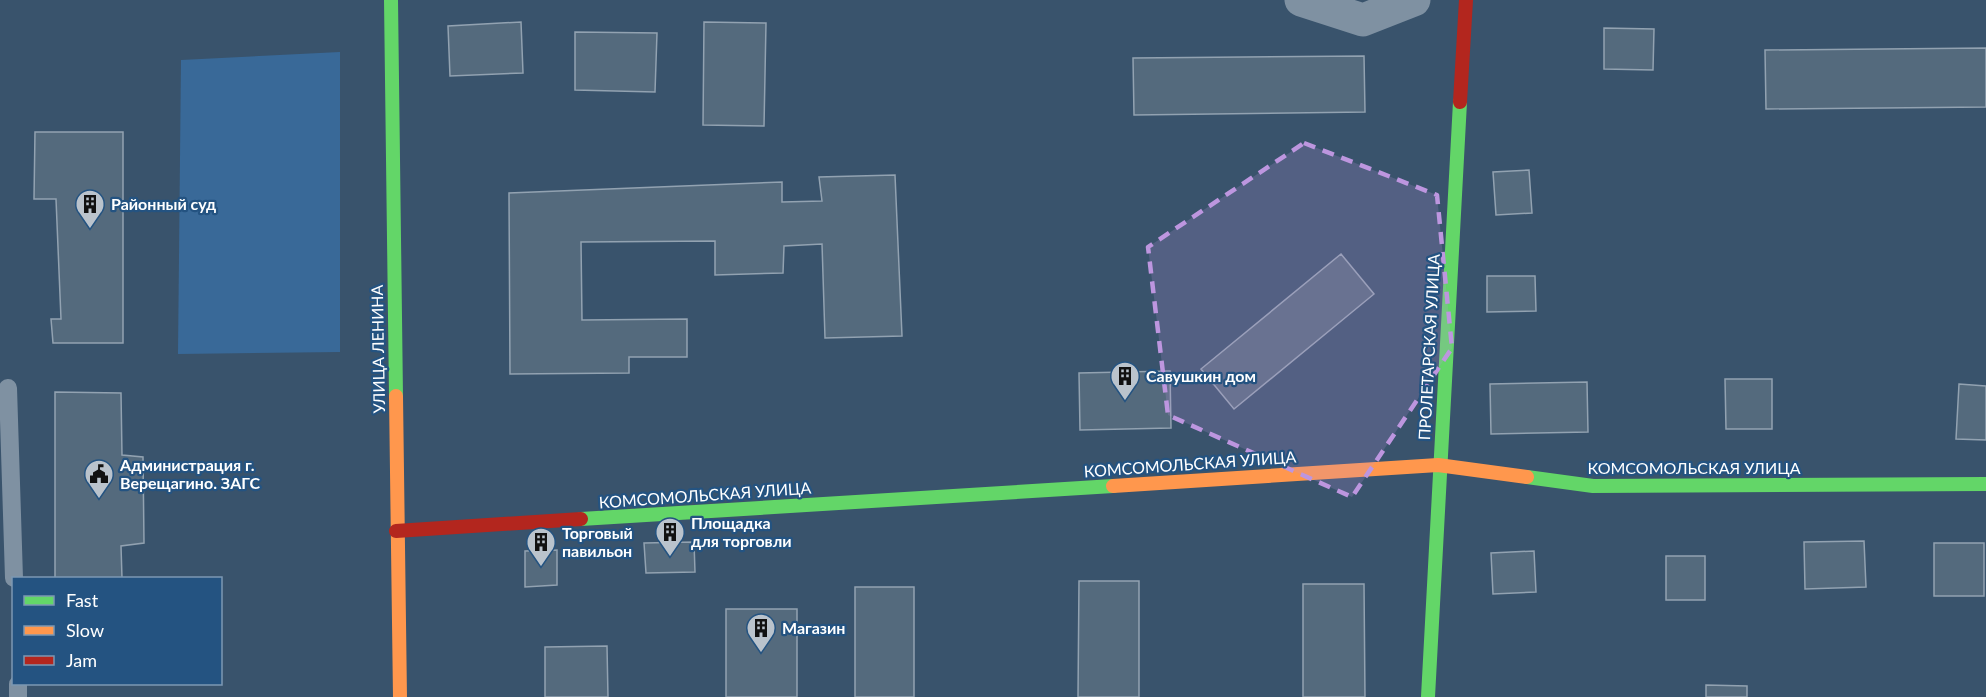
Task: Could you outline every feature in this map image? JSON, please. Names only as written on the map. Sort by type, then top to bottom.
[{"type":"street","name":"УЛИЦА ЛЕНИНА","points":[[391,0],[396,531],[400,697]]},
{"type":"street","points":[[1301,0],[1364,20],[1414,0]]},
{"type":"street","name":"ПРОЛЕТАРСКАЯ УЛИЦА","points":[[1428,697],[1438,465],[1466,0]]},
{"type":"street","name":"КОМСОМОЛЬСКАЯ УЛИЦА","points":[[396,531],[1438,465],[1593,486],[1986,484]]},
{"type":"lane","points":[[8,388],[14,577]]},
{"type":"highlighted area","points":[[1304,143],[1437,195],[1452,348],[1352,497],[1168,415],[1148,247]]},
{"type":"shaded area","points":[[340,52],[340,352],[178,354],[181,60]]},
{"type":"building","points":[[521,22],[523,73],[450,76],[448,26]]},
{"type":"building","points":[[704,22],[766,23],[764,126],[703,125]]},
{"type":"building","points":[[1604,28],[1654,29],[1653,70],[1604,69]]},
{"type":"building","points":[[575,32],[657,33],[655,92],[575,90]]},
{"type":"building","points":[[1986,48],[1986,107],[1766,109],[1765,50]]},
{"type":"building","points":[[1364,56],[1365,112],[1134,115],[1133,58]]},
{"type":"building","name":"Районный суд","points":[[35,132],[123,132],[123,343],[53,343],[51,319],[61,319],[56,199],[34,199]]},
{"type":"building","points":[[1529,170],[1532,213],[1496,215],[1493,172]]},
{"type":"building","points":[[895,175],[902,336],[825,338],[822,244],[784,246],[783,273],[715,275],[715,241],[581,242],[582,320],[687,319],[687,357],[629,357],[629,373],[510,374],[509,193],[782,182],[782,202],[822,201],[819,177]]},
{"type":"building","points":[[1341,254],[1374,294],[1234,409],[1201,369]]},
{"type":"building","points":[[1487,276],[1535,276],[1536,311],[1487,312]]},
{"type":"building","name":"Савушкин дом","points":[[1170,371],[1171,428],[1080,430],[1079,373]]},
{"type":"building","points":[[1725,379],[1772,379],[1772,429],[1726,429]]},
{"type":"building","points":[[1587,382],[1588,432],[1491,434],[1490,384]]},
{"type":"building","points":[[1959,384],[1986,386],[1986,440],[1956,439]]},
{"type":"building","name":"Администрация г. Верещагино. ЗАГС","points":[[55,392],[121,393],[122,455],[143,457],[144,543],[121,546],[122,577],[55,577]]},
{"type":"building","points":[[1864,541],[1866,587],[1805,589],[1804,542]]},
{"type":"building","name":"Площадка для торговли","points":[[694,542],[695,572],[646,573],[644,543]]},
{"type":"building","points":[[1934,543],[1984,543],[1984,596],[1934,596]]},
{"type":"building","name":"Торговый павильон","points":[[557,550],[557,585],[525,587],[525,551]]},
{"type":"building","points":[[1534,551],[1536,592],[1493,594],[1491,553]]},
{"type":"building","points":[[1666,556],[1705,556],[1705,600],[1666,600]]},
{"type":"building","points":[[1079,581],[1139,581],[1139,697],[1078,697]]},
{"type":"building","points":[[1303,584],[1364,584],[1365,697],[1303,697]]},
{"type":"building","points":[[855,587],[914,587],[914,697],[855,697]]},
{"type":"building","name":"Магазин","points":[[726,609],[797,609],[797,697],[726,697]]},
{"type":"building","points":[[607,646],[608,697],[545,697],[545,647]]},
{"type":"building","points":[[1706,685],[1747,686],[1747,697],[1706,697]]},
{"type":"traffic: fast","points":[[391,0],[396,396]]},
{"type":"traffic: fast","points":[[1428,697],[1460,102]]},
{"type":"traffic: fast","points":[[1527,477],[1593,486],[1986,484]]},
{"type":"traffic: fast","points":[[581,519],[1113,486]]},
{"type":"traffic: slow","points":[[396,396],[400,697]]},
{"type":"traffic: slow","points":[[1113,486],[1438,465],[1527,477]]},
{"type":"traffic: jam","points":[[1460,102],[1466,0]]},
{"type":"traffic: jam","points":[[396,531],[581,519]]},
{"type":"place","name":"Районный суд","points":[[90,230]]},
{"type":"place","name":"Савушкин дом","points":[[1125,402]]},
{"type":"place","name":"Администрация г. Верещагино. ЗАГС","points":[[99,500]]},
{"type":"place","name":"Площадка для торговли","points":[[670,558]]},
{"type":"place","name":"Торговый павильон","points":[[541,568]]},
{"type":"place","name":"Магазин","points":[[761,654]]}]
